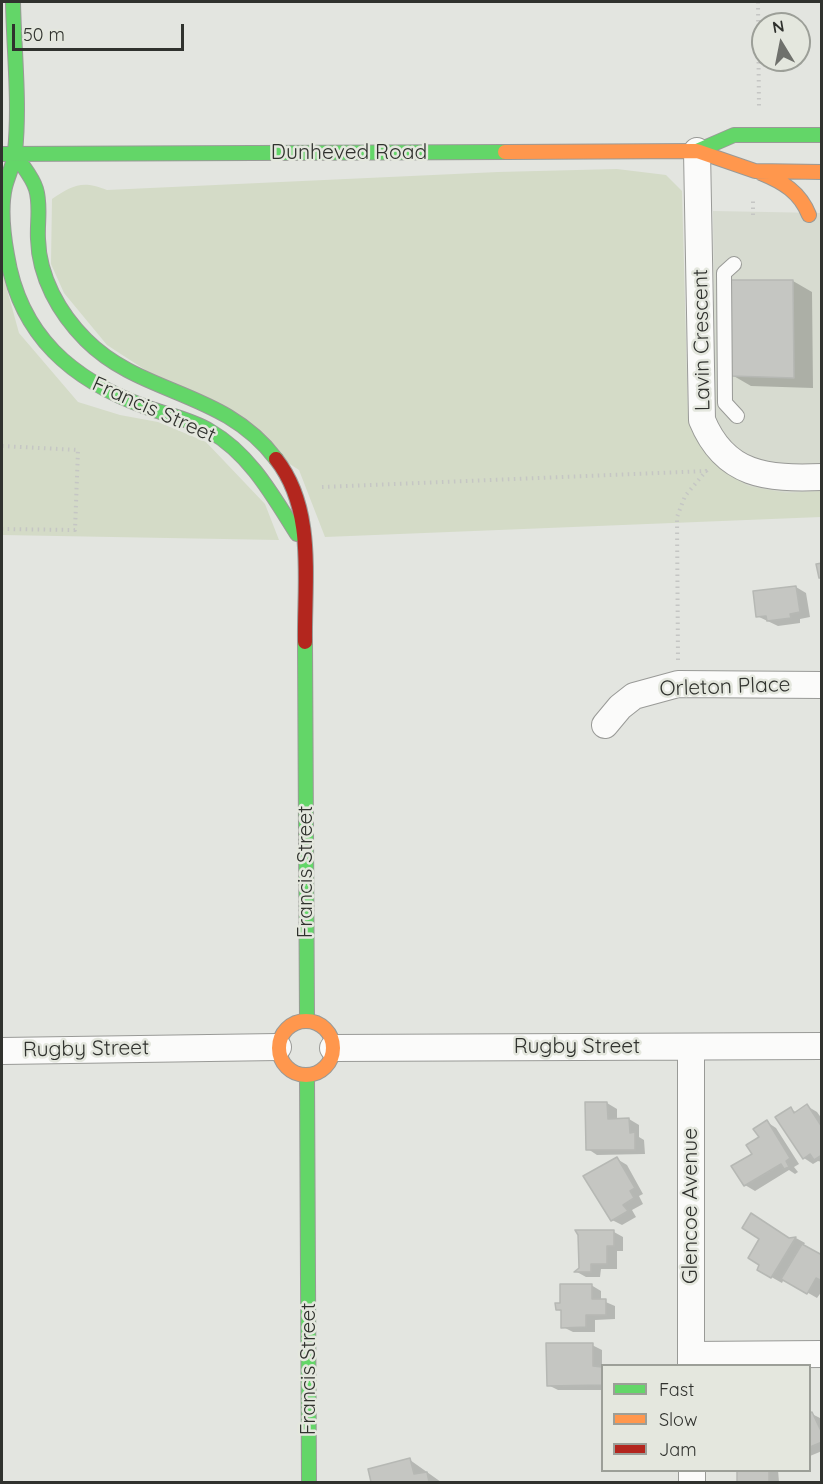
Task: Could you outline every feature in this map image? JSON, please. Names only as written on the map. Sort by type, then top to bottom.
[{"type":"street","points":[[8,154],[12,2]]},
{"type":"street","name":"Dunheved Road","points":[[697,151],[734,135],[822,135]]},
{"type":"street","name":"Dunheved Road","points":[[8,154],[697,151],[755,171],[822,172]]},
{"type":"street","name":"Lavin Crescent","points":[[697,151],[700,215],[700,402],[702,420],[716,463],[761,474],[822,477]]},
{"type":"street","name":"Francis Street","points":[[8,154],[4,190],[9,265],[15,291],[41,340],[64,363],[93,385],[186,420],[210,431],[232,447],[252,465],[303,543]]},
{"type":"street","name":"Francis Street","points":[[8,154],[38,191],[39,260],[50,288],[66,316],[85,339],[112,363],[129,373],[221,410],[255,436],[279,462],[297,490],[303,543],[307,1021]]},
{"type":"street","points":[[755,171],[794,188],[805,202],[809,215],[822,203]]},
{"type":"street","name":"Orleton Place","points":[[605,725],[620,707],[634,696],[678,684],[822,684]]},
{"type":"street","points":[[307,1021],[322,1027],[332,1040],[333,1048],[332,1057],[322,1070],[307,1076],[289,1071],[283,1064],[278,1047],[284,1031],[291,1025],[307,1021]]},
{"type":"street","name":"Rugby Street","points":[[333,1048],[822,1046]]},
{"type":"street","name":"Rugby Street","points":[[2,1051],[278,1047]]},
{"type":"street","name":"Glencoe Avenue","points":[[691,1047],[691,1360]]},
{"type":"street","name":"Francis Street","points":[[307,1076],[309,1482]]},
{"type":"street","points":[[691,1360],[822,1354]]},
{"type":"lane","points":[[734,264],[724,273],[725,403],[737,416]]},
{"type":"path","points":[[758,2],[759,116]]},
{"type":"path","points":[[2,446],[78,450],[75,530],[2,529]]},
{"type":"path","points":[[314,487],[716,463]]},
{"type":"path","points":[[678,684],[677,517],[684,496],[716,463]]},
{"type":"shaded area","points":[[713,211],[821,213],[821,499],[716,505]]},
{"type":"green space","points":[[617,169],[666,175],[682,191],[688,416],[709,457],[722,470],[748,486],[786,493],[821,491],[821,517],[325,537],[299,470],[107,345],[64,293],[51,264],[52,199],[72,187],[91,185],[107,190],[498,172]]},
{"type":"green space","points":[[2,271],[19,333],[78,402],[120,415],[158,422],[206,442],[265,504],[279,540],[2,535]]},
{"type":"building","points":[[730,280],[793,280],[794,378],[731,376]]},
{"type":"building","points":[[822,563],[822,578],[819,578],[816,564]]},
{"type":"building","points":[[796,586],[800,612],[790,614],[791,618],[767,621],[766,616],[756,617],[753,591]]},
{"type":"building","points":[[585,1102],[607,1102],[608,1119],[629,1118],[630,1133],[635,1132],[635,1150],[586,1150]]},
{"type":"building","points":[[807,1104],[822,1127],[822,1155],[814,1160],[810,1154],[803,1159],[775,1117],[791,1107],[794,1113]]},
{"type":"building","points":[[767,1120],[790,1158],[786,1161],[789,1167],[784,1169],[781,1164],[744,1186],[731,1166],[752,1154],[746,1145],[759,1137],[753,1129]]},
{"type":"building","points":[[617,1157],[635,1188],[630,1191],[634,1198],[623,1205],[628,1211],[611,1221],[583,1176]]},
{"type":"building","points":[[751,1213],[789,1238],[796,1237],[771,1278],[757,1270],[759,1265],[748,1258],[759,1239],[742,1228]]},
{"type":"building","points":[[575,1230],[614,1230],[614,1246],[607,1246],[607,1264],[591,1264],[591,1272],[574,1272],[579,1268],[578,1235]]},
{"type":"building","points":[[802,1244],[822,1255],[822,1281],[816,1278],[807,1294],[781,1279]]},
{"type":"building","points":[[560,1284],[592,1284],[592,1299],[606,1299],[606,1315],[586,1315],[586,1327],[561,1328],[561,1310],[556,1310],[555,1303],[560,1303]]},
{"type":"building","points":[[546,1343],[593,1343],[593,1366],[601,1367],[601,1385],[547,1386]]},
{"type":"building","points":[[811,1412],[822,1433],[822,1442],[811,1447]]},
{"type":"building","points":[[410,1458],[414,1474],[427,1472],[429,1482],[371,1482],[368,1469]]},
{"type":"building","points":[[737,1472],[769,1472],[769,1482],[737,1482]]},
{"type":"traffic: fast","points":[[13,2],[17,96],[16,134],[14,156],[3,195],[3,221],[7,255],[14,284],[24,309],[37,332],[54,351],[95,383],[146,407],[195,423],[224,440],[260,477],[297,534]]},
{"type":"traffic: fast","points":[[697,151],[734,135],[822,135]]},
{"type":"traffic: fast","points":[[2,154],[505,152]]},
{"type":"traffic: fast","points":[[15,154],[36,189],[39,253],[42,267],[52,294],[76,329],[108,358],[132,373],[232,419],[255,436],[276,459]]},
{"type":"traffic: fast","points":[[305,642],[307,1021]]},
{"type":"traffic: fast","points":[[307,1076],[309,1482]]},
{"type":"traffic: slow","points":[[505,152],[697,151],[755,171],[822,172]]},
{"type":"traffic: slow","points":[[761,173],[777,180],[796,194],[809,215]]},
{"type":"traffic: slow","points":[[301,1021],[311,1021],[321,1025],[329,1033],[333,1048],[329,1063],[321,1071],[311,1075],[301,1075],[291,1071],[283,1063],[279,1053],[279,1043],[283,1033],[291,1025],[301,1021]]},
{"type":"traffic: jam","points":[[276,459],[289,479],[302,523],[306,571],[305,642]]}]
